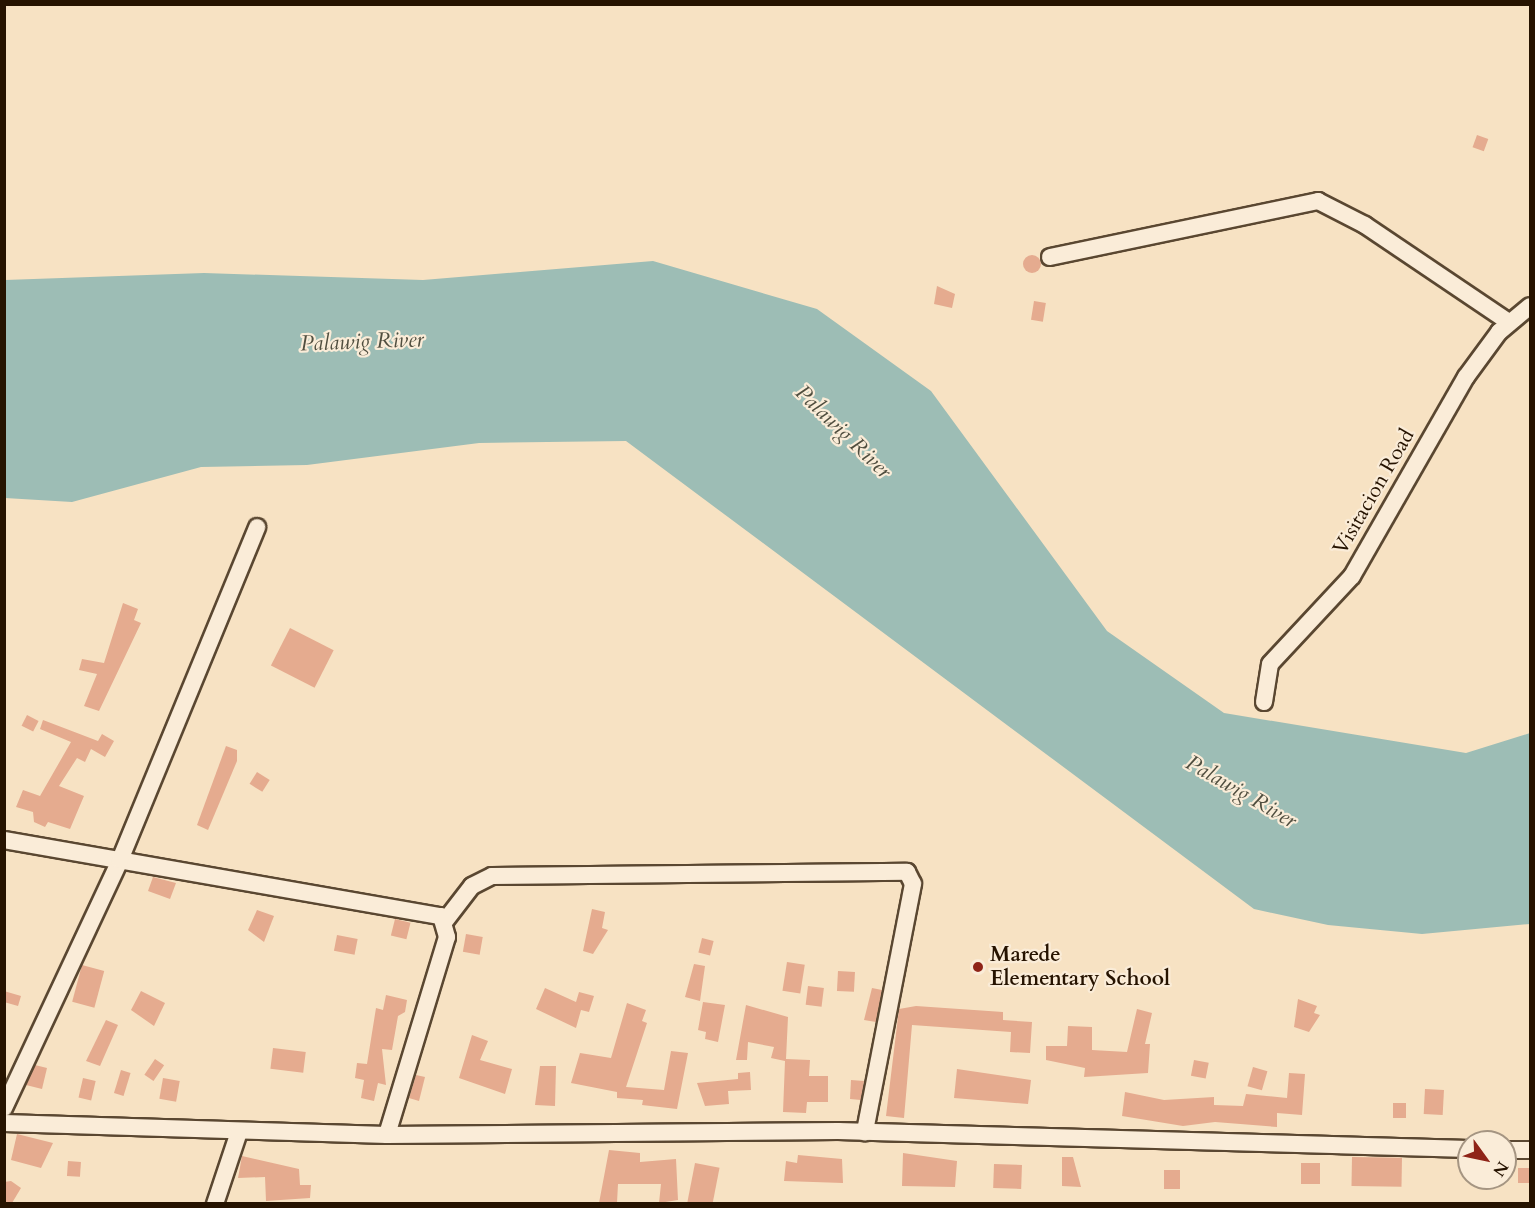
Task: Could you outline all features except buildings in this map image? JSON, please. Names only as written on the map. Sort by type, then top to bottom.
[{"type":"street","points":[[1050,257],[1318,201],[1365,225],[1509,322]]},
{"type":"street","name":"Visitacion Road","points":[[1264,702],[1270,664],[1352,576],[1466,376],[1509,322],[1530,306]]},
{"type":"street","points":[[4,1108],[120,860],[257,527]]},
{"type":"street","points":[[4,840],[433,914],[446,921]]},
{"type":"street","points":[[387,1135],[447,937],[446,921],[472,886],[492,876],[907,872],[913,885],[866,1132]]},
{"type":"street","points":[[4,1123],[387,1135],[866,1132],[1457,1149]]},
{"type":"street","points":[[215,1203],[239,1132]]},
{"type":"water","name":"Palawig River","points":[[653,261],[817,309],[931,391],[1107,631],[1224,713],[1466,753],[1530,733],[1530,924],[1422,934],[1328,925],[1254,909],[626,441],[479,443],[307,465],[201,467],[72,502],[5,498],[5,280],[204,273],[423,280]]},
{"type":"place","name":"Marede Elementary School","points":[[978,967]]}]
